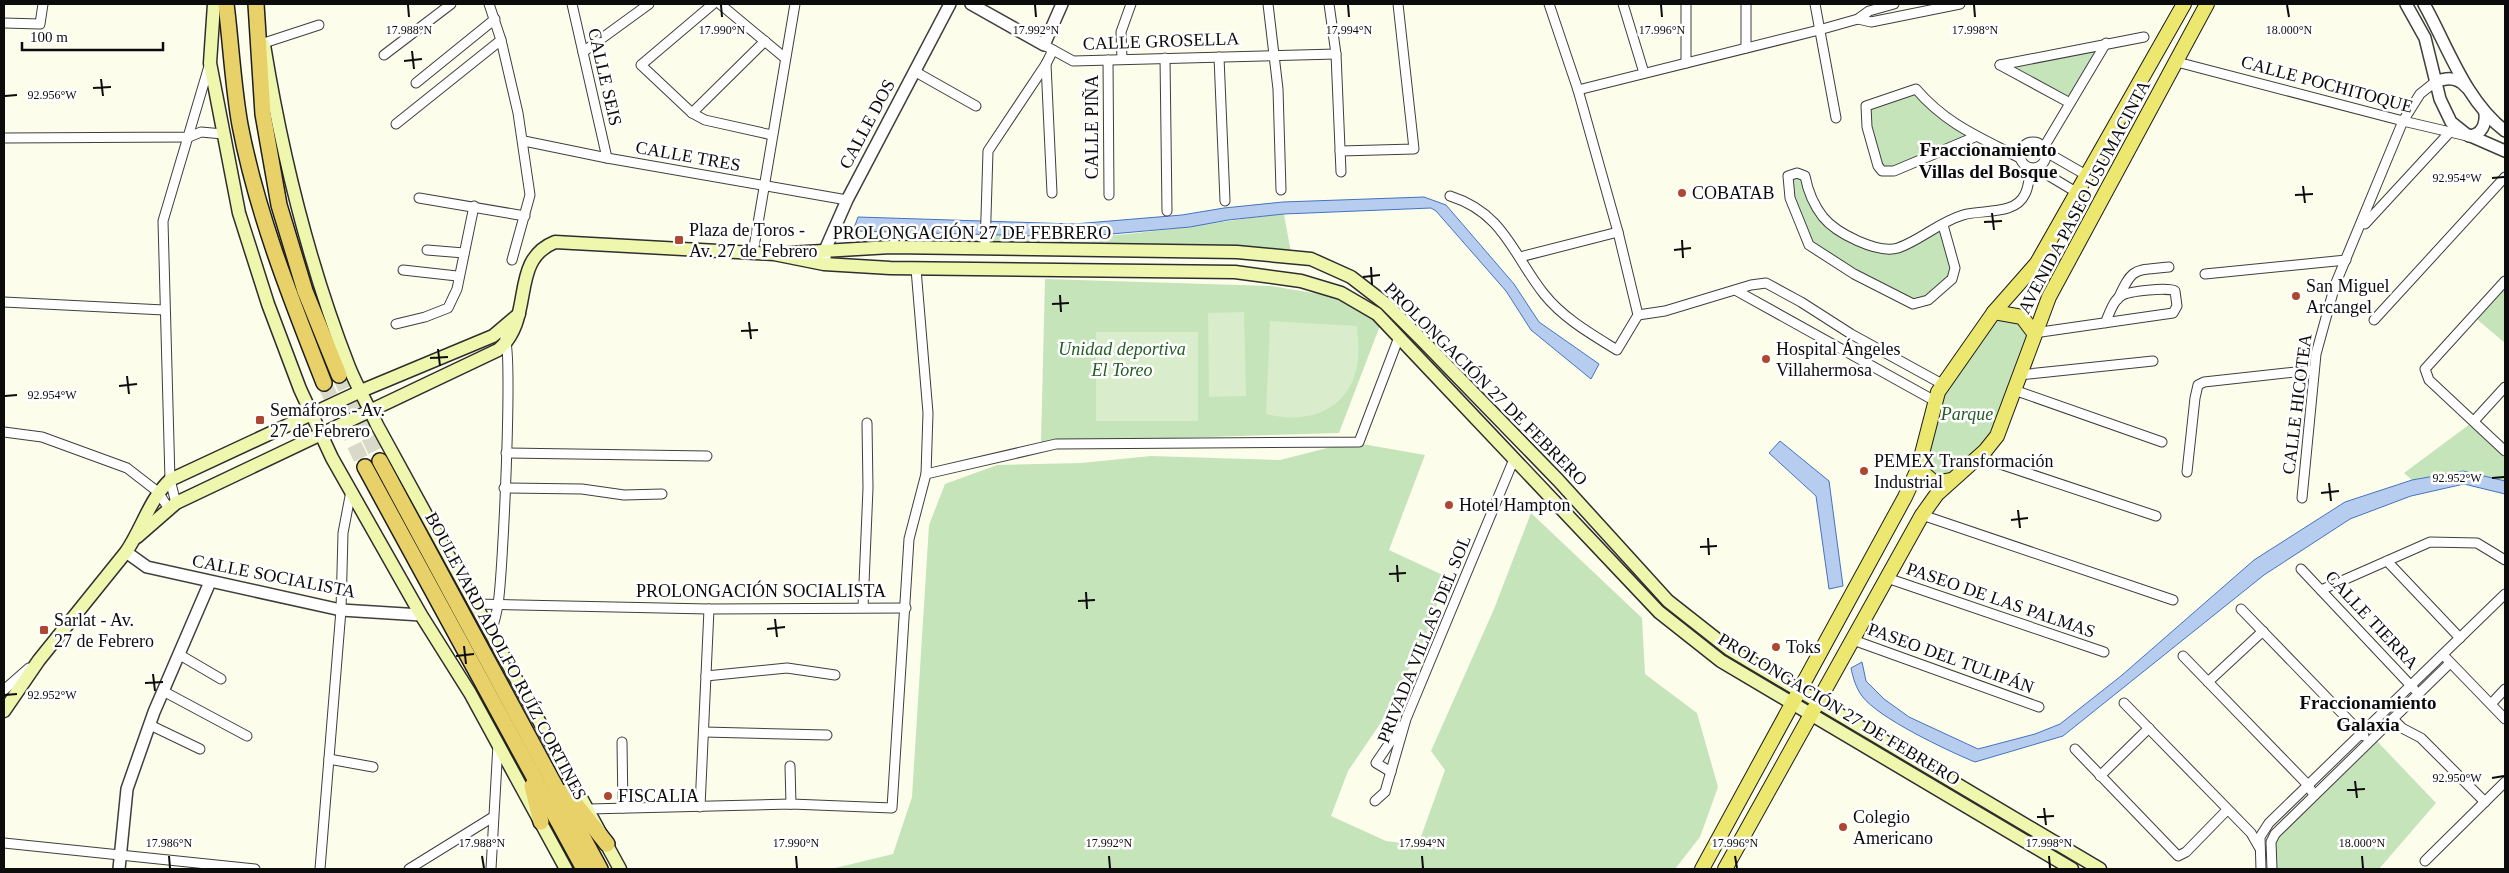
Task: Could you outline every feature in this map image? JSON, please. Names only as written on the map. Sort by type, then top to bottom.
[{"type":"highway","points":[[226,4],[240,124],[260,204],[290,296],[324,382]]},
{"type":"highway","points":[[256,5],[262,114],[279,205],[305,291],[339,375]]},
{"type":"highway","name":"BOULEVARD ADOLFO RUÍZ CORTINES","points":[[380,461],[600,869]]},
{"type":"highway","name":"BOULEVARD ADOLFO RUÍZ CORTINES","points":[[365,467],[584,869]]},
{"type":"highway","points":[[538,755],[607,844]]},
{"type":"highway","points":[[528,767],[541,822]]},
{"type":"main road","points":[[214,4],[210,63],[239,213],[268,304],[310,414],[421,615],[470,693],[566,869]]},
{"type":"main road","name":"AVENIDA PASEO USUMACINTA","points":[[1725,869],[1922,515],[1933,499],[1979,457],[1997,436],[2034,333],[2055,285],[2207,4]]},
{"type":"main road","points":[[256,5],[278,128],[298,212],[320,288],[350,368],[370,411],[589,809],[620,869]]},
{"type":"main road","name":"AVENIDA PASEO USUMACINTA","points":[[1702,869],[1794,704],[1918,469],[1935,401],[1994,312],[2037,263],[2182,5]]},
{"type":"main road","points":[[137,537],[173,506],[498,350],[504,336],[519,314],[529,265],[543,247],[555,242],[774,254]]},
{"type":"main road","name":"PROLONGACIÓN 27 DE FEBRERO","points":[[774,254],[890,247],[1237,252],[1311,260],[1351,277],[1386,304],[1422,340],[1558,480],[1668,601],[1729,649],[2100,869]]},
{"type":"main road","name":"PROLONGACIÓN 27 DE FEBRERO","points":[[774,254],[824,264],[916,268],[1244,273],[1301,281],[1341,293],[1377,314],[1659,612],[1721,661],[2072,869]]},
{"type":"main road","points":[[1994,312],[2022,317],[2034,333]]},
{"type":"main road","points":[[5,708],[39,660],[137,537],[158,492],[170,480],[361,391],[504,336]]},
{"type":"main road","points":[[1918,469],[1935,483],[1954,479]]},
{"type":"street","points":[[4,23],[40,24],[43,4]]},
{"type":"street","points":[[384,55],[451,4]]},
{"type":"street","points":[[489,4],[501,40],[524,141],[530,195],[512,260]]},
{"type":"street","name":"CALLE SEIS","points":[[572,4],[607,158]]},
{"type":"street","points":[[583,52],[649,4]]},
{"type":"street","points":[[713,4],[641,65],[692,113],[705,120],[772,135]]},
{"type":"street","points":[[720,4],[786,58]]},
{"type":"street","points":[[753,253],[795,4]]},
{"type":"street","name":"CALLE DOS","points":[[824,264],[825,250],[847,200],[950,4]]},
{"type":"street","name":"CALLE GROSELLA","points":[[971,4],[988,8],[1048,48],[1073,61],[1336,54]]},
{"type":"street","points":[[1052,193],[1046,64],[1048,48],[1062,4]]},
{"type":"street","points":[[1122,59],[1122,32],[1131,4]]},
{"type":"street","points":[[1268,4],[1275,55],[1281,190]]},
{"type":"street","points":[[1329,4],[1336,54],[1341,172]]},
{"type":"street","points":[[1340,151],[1414,149],[1398,4]]},
{"type":"street","points":[[1450,196],[1468,201],[1484,214],[1510,240],[1544,294],[1568,318],[1617,350],[1638,315],[1618,232],[1578,90],[1549,4]]},
{"type":"street","points":[[1623,4],[1644,73]]},
{"type":"street","points":[[1626,17],[1627,4]]},
{"type":"street","points":[[1686,4],[1686,63]]},
{"type":"street","points":[[1746,4],[1746,48]]},
{"type":"street","points":[[1815,4],[1836,118]]},
{"type":"street","points":[[1858,19],[1869,7],[1894,4]]},
{"type":"street","points":[[1578,90],[1858,19],[1871,22],[1919,8],[1960,4]]},
{"type":"street","points":[[2406,4],[2425,38],[2435,82],[2448,116],[2455,126],[2470,136],[2505,151]]},
{"type":"street","points":[[2424,4],[2469,90],[2485,113],[2503,129],[2492,133],[2492,144]]},
{"type":"street","points":[[1869,7],[1871,22]]},
{"type":"street","points":[[416,83],[495,19]]},
{"type":"street","points":[[264,42],[319,25]]},
{"type":"street","points":[[2070,104],[2000,65],[2144,37]]},
{"type":"street","points":[[396,124],[501,40]]},
{"type":"street","points":[[692,113],[765,41]]},
{"type":"street","points":[[1943,225],[1955,268],[1952,279],[1928,300],[1913,304],[1854,274],[1809,245],[1790,198],[1788,176],[1797,174],[1804,176],[1811,200],[1824,219],[1846,235],[1864,244],[1884,249],[1896,248],[1915,241],[1943,225],[1962,215],[2010,208],[2019,202],[2025,194],[2033,168],[2044,162],[2045,150],[2106,43]]},
{"type":"street","points":[[1219,57],[1225,201]]},
{"type":"street","points":[[1165,58],[1167,211]]},
{"type":"street","name":"CALLE PIÑA","points":[[1108,60],[1109,195]]},
{"type":"street","name":"CALLE POCHITOQUE","points":[[2177,62],[2449,133],[2470,136]]},
{"type":"street","points":[[173,506],[170,480],[164,310],[163,220],[210,63]]},
{"type":"street","points":[[985,249],[988,150],[1046,64]]},
{"type":"street","points":[[914,71],[976,106]]},
{"type":"street","points":[[2435,82],[2444,78],[2455,79],[2469,90]]},
{"type":"street","name":"CALLE HICOTEA","points":[[2302,498],[2314,370],[2327,311],[2403,121],[2420,94],[2435,82]]},
{"type":"street","points":[[1977,136],[1894,171],[1882,172],[1878,166],[1867,127],[1866,106],[1916,89],[1932,108],[1946,119],[2020,158],[2022,162],[2076,192]]},
{"type":"street","points":[[2470,136],[2477,134],[2483,128],[2485,113]]},
{"type":"street","points":[[4,138],[189,137],[201,132],[223,134]]},
{"type":"street","name":"CALLE HICOTEA","points":[[2359,230],[2449,133]]},
{"type":"street","name":"CALLE TRES","points":[[524,141],[607,158],[847,200]]},
{"type":"street","points":[[2020,158],[2020,152],[2026,144],[2036,142],[2045,150],[2086,175]]},
{"type":"street","points":[[2374,320],[2505,177]]},
{"type":"street","points":[[419,198],[525,216]]},
{"type":"street","points":[[396,324],[445,310],[454,297],[474,206]]},
{"type":"street","points":[[1520,257],[1618,232]]},
{"type":"street","points":[[427,250],[464,253]]},
{"type":"street","points":[[2205,274],[2346,260]]},
{"type":"street","points":[[2105,323],[2128,277],[2133,272],[2168,267]]},
{"type":"street","points":[[906,608],[909,539],[926,474],[928,414],[916,268]]},
{"type":"street","points":[[403,270],[458,276]]},
{"type":"street","points":[[2505,281],[2426,367],[2426,374],[2429,380],[2505,451]]},
{"type":"street","points":[[1638,315],[1665,311],[1766,283],[1801,302],[1846,331],[1944,385]]},
{"type":"street","points":[[2034,333],[2173,313],[2177,306],[2176,293],[2172,289],[2124,294],[2118,299]]},
{"type":"street","points":[[1737,291],[1935,401]]},
{"type":"street","points":[[4,302],[164,310]]},
{"type":"street","points":[[491,633],[498,603],[506,453],[509,358],[504,336]]},
{"type":"street","points":[[926,474],[1056,444],[1359,442],[1399,337]]},
{"type":"street","points":[[2020,375],[2153,361]]},
{"type":"street","points":[[2187,472],[2198,385],[2204,382],[2314,370]]},
{"type":"street","points":[[2474,422],[2505,387]]},
{"type":"street","points":[[2014,390],[2162,442]]},
{"type":"street","points":[[863,607],[868,488],[867,423]]},
{"type":"street","points":[[4,432],[42,437],[127,468],[173,506]]},
{"type":"street","points":[[506,453],[707,456]]},
{"type":"street","points":[[1979,457],[2156,516]]},
{"type":"street","name":"PRIVADA VILLAS DEL SOL","points":[[1374,801],[1384,792],[1406,719],[1514,459]]},
{"type":"street","points":[[504,488],[582,490],[624,495],[662,494]]},
{"type":"street","points":[[320,869],[340,610],[343,533],[351,491]]},
{"type":"street","points":[[1922,515],[2173,600]]},
{"type":"street","points":[[2321,590],[2425,543],[2442,541],[2477,543],[2505,560]]},
{"type":"street","name":"CALLE SOCIALISTA","points":[[126,552],[147,567],[340,610],[421,615]]},
{"type":"street","points":[[2387,561],[2460,638]]},
{"type":"street","name":"CALLE TIERRA","points":[[2301,569],[2419,694]]},
{"type":"street","name":"PASEO DE LAS PALMAS","points":[[1888,578],[2104,652]]},
{"type":"street","points":[[119,869],[127,789],[163,691],[210,582]]},
{"type":"street","points":[[2261,869],[2260,837],[2269,823],[2307,784],[2444,655],[2505,594]]},
{"type":"street","name":"PROLONGACIÓN SOCIALISTA","points":[[475,604],[709,609],[906,608],[892,808],[791,804]]},
{"type":"street","points":[[700,807],[709,609]]},
{"type":"street","points":[[2241,609],[2369,742]]},
{"type":"street","points":[[2208,682],[2263,631]]},
{"type":"street","name":"PASEO DEL TULIPÁN","points":[[1853,640],[2039,706]]},
{"type":"street","points":[[180,655],[221,679]]},
{"type":"street","points":[[2444,655],[2505,719]]},
{"type":"street","points":[[2183,656],[2307,784],[2314,796]]},
{"type":"street","points":[[4,690],[39,660]]},
{"type":"street","points":[[2272,869],[2270,844],[2275,834],[2450,663]]},
{"type":"street","points":[[706,676],[787,668],[835,675]]},
{"type":"street","points":[[2491,704],[2505,690]]},
{"type":"street","points":[[163,691],[248,736]]},
{"type":"street","points":[[2124,703],[2251,833],[2260,850]]},
{"type":"street","points":[[1391,772],[1376,763],[1406,719]]},
{"type":"street","points":[[2393,719],[2402,728],[2421,738],[2485,802]]},
{"type":"street","points":[[150,725],[200,750]]},
{"type":"street","points":[[2100,776],[2149,728]]},
{"type":"street","points":[[704,732],[827,735]]},
{"type":"street","points":[[622,742],[623,808]]},
{"type":"street","points":[[491,869],[498,744]]},
{"type":"street","points":[[2075,749],[2178,856],[2186,852],[2227,810]]},
{"type":"street","points":[[329,759],[373,767]]},
{"type":"street","points":[[589,809],[791,804],[790,766]]},
{"type":"street","points":[[2425,862],[2505,782]]},
{"type":"street","points":[[408,869],[493,817]]},
{"type":"street","points":[[2251,833],[2270,844]]},
{"type":"street","points":[[4,843],[120,857],[255,869]]},
{"type":"green space","points":[[2106,43],[2070,103],[2000,65]]},
{"type":"green space","points":[[1916,89],[1977,136],[1882,171],[1866,106]]},
{"type":"green space","points":[[1797,173],[1805,176],[1811,200],[1846,235],[1884,249],[1943,225],[1955,268],[1928,300],[1913,304],[1809,245],[1787,184]]},
{"type":"green space","points":[[1284,214],[1291,253],[985,249],[985,235],[1103,236]]},
{"type":"green space","name":"Unidad deportiva El Toreo","points":[[1045,279],[1271,286],[1337,297],[1381,323],[1339,433],[1041,442]]},
{"type":"green space","points":[[2505,281],[2505,343],[2473,316]]},
{"type":"green space","points":[[1244,312],[1246,396],[1209,397],[1208,313]]},
{"type":"green space","name":"Parque","points":[[1994,312],[2006,313],[2034,333],[1998,432],[1949,480],[1918,469],[1935,401]]},
{"type":"green space","points":[[1270,321],[1357,326],[1358,361],[1354,378],[1347,392],[1337,402],[1325,410],[1312,415],[1282,417],[1266,414]]},
{"type":"green space","points":[[1096,332],[1198,332],[1198,421],[1096,421]]},
{"type":"green space","points":[[2474,421],[2505,451],[2505,481],[2463,471],[2412,480],[2404,473]]},
{"type":"green space","points":[[1351,442],[1425,455],[1389,550],[1447,577],[1424,640],[1380,724],[1348,771],[1331,816],[1386,841],[1418,845],[1445,770],[1431,751],[1494,609],[1531,513],[1642,618],[1645,674],[1697,713],[1718,787],[1700,837],[1675,869],[831,869],[893,854],[912,797],[929,525],[945,484],[997,465],[1081,463],[1151,456],[1280,460]]},
{"type":"green space","points":[[2374,738],[2436,803],[2379,869],[2273,869],[2271,839]]},
{"type":"water","points":[[1424,197],[1446,205],[1514,284],[1539,322],[1599,364],[1591,379],[1531,330],[1506,291],[1436,211],[1431,208],[1284,214],[1228,220],[1190,227],[1077,237],[853,231],[858,217],[1074,224],[1182,215],[1224,208],[1283,202]]},
{"type":"water","points":[[1780,441],[1829,481],[1843,586],[1829,589],[1816,496],[1769,453]]},
{"type":"water","points":[[2463,471],[2505,481],[2505,494],[2464,484],[2411,496],[2350,519],[2264,575],[2063,736],[1975,762],[1898,724],[1870,705],[1862,696],[1855,683],[1851,668],[1862,662],[1866,681],[1884,699],[1909,717],[1978,749],[2035,734],[2060,724],[2121,676],[2254,560],[2345,502],[2412,480]]},
{"type":"tunnel","points":[[339,375],[380,461]]},
{"type":"tunnel","points":[[324,383],[365,467]]},
{"type":"place","name":"COBATAB","points":[[1682,193]]},
{"type":"place","name":"Plaza de Toros - Av. 27 de Febrero","points":[[679,240]]},
{"type":"place","name":"San Miguel Arcangel","points":[[2296,296]]},
{"type":"place","name":"Hospital Ángeles Villahermosa","points":[[1766,359]]},
{"type":"place","name":"Semáforos - Av. 27 de Febrero","points":[[260,420]]},
{"type":"place","name":"PEMEX Transformación Industrial","points":[[1864,471]]},
{"type":"place","name":"Hotel Hampton","points":[[1449,505]]},
{"type":"place","name":"Sarlat - Av. 27 de Febrero","points":[[44,630]]},
{"type":"place","name":"Toks","points":[[1776,647]]},
{"type":"place","name":"FISCALIA","points":[[608,796]]},
{"type":"place","name":"Colegio Americano","points":[[1843,827]]},
{"type":"district","name":"Fraccionamiento Villas del Bosque","points":[[1988,160]]},
{"type":"district","name":"Fraccionamiento Galaxia","points":[[2368,713]]}]
